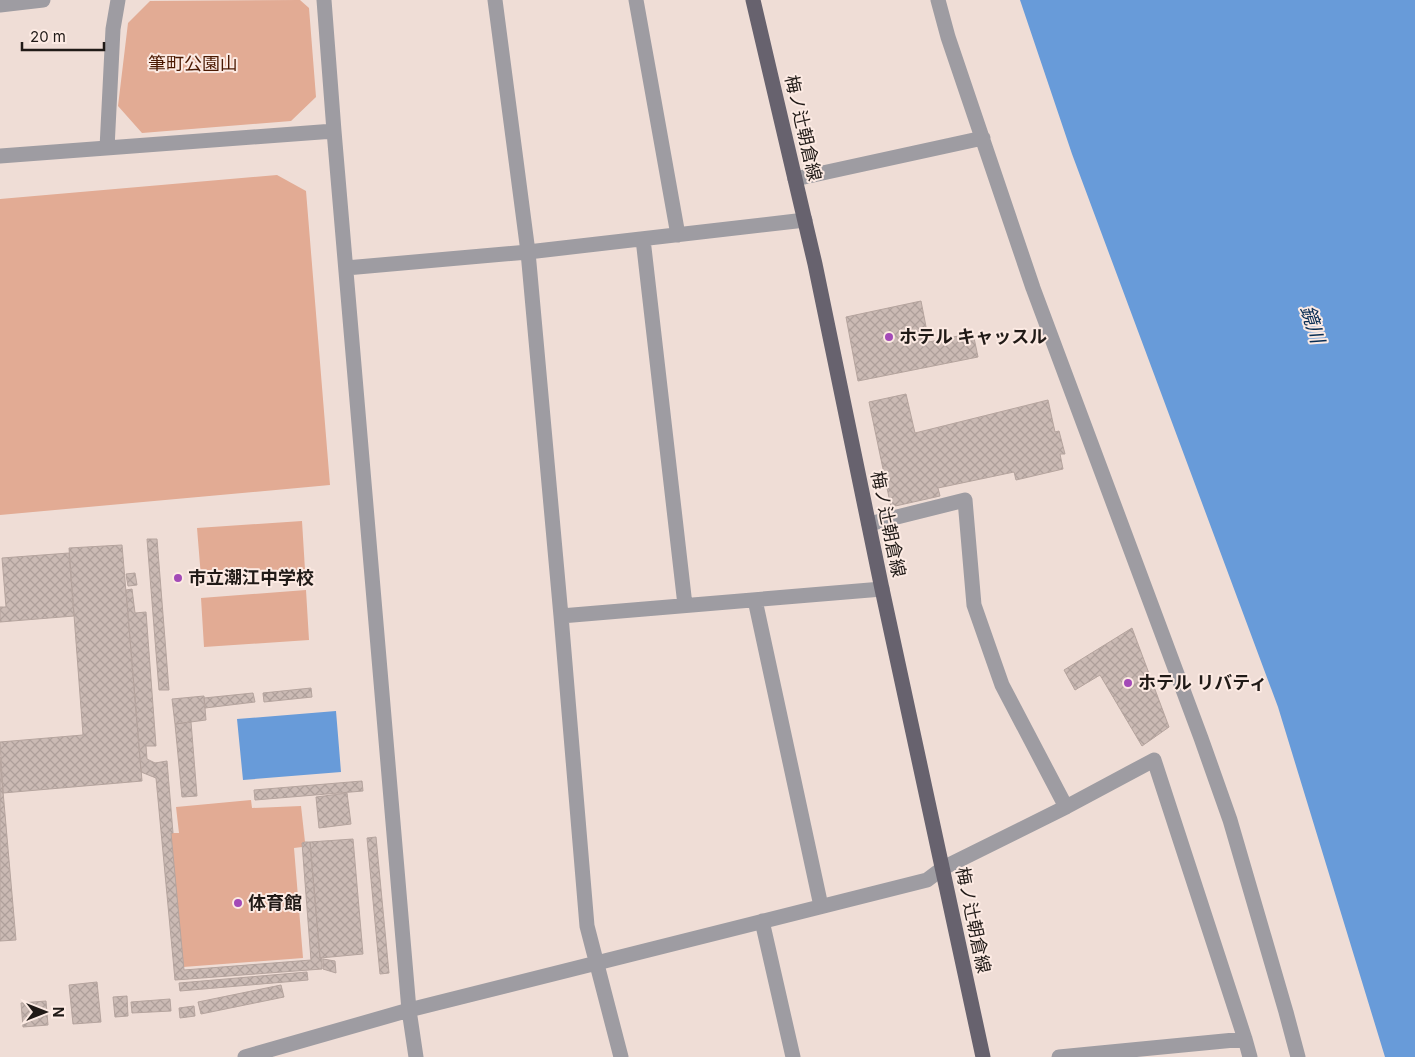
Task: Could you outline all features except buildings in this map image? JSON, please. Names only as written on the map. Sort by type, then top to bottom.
[{"type":"main road","name":"梅ノ辻朝倉線","points":[[753,0],[805,220],[868,524],[983,1057]]},
{"type":"street","points":[[0,5],[43,0]]},
{"type":"street","points":[[107,148],[113,28],[118,0]]},
{"type":"street","points":[[324,0],[409,1010],[416,1057]]},
{"type":"street","points":[[496,0],[528,252],[587,926],[621,1057]]},
{"type":"street","points":[[636,0],[678,235]]},
{"type":"street","points":[[938,0],[948,37],[1033,288],[1227,811],[1298,1057]]},
{"type":"street","points":[[0,156],[334,131]]},
{"type":"street","points":[[796,179],[983,138]]},
{"type":"street","points":[[346,268],[528,252],[805,220]]},
{"type":"street","points":[[642,239],[685,605]]},
{"type":"street","points":[[868,524],[965,500],[974,605],[1002,685],[1066,807]]},
{"type":"street","points":[[561,616],[882,589]]},
{"type":"street","points":[[755,600],[821,906]]},
{"type":"street","points":[[245,1057],[409,1010],[927,880],[943,868],[1066,807],[1154,760],[1250,1057]]},
{"type":"street","points":[[762,921],[793,1057]]},
{"type":"street","points":[[1059,1057],[1245,1038]]},
{"type":"green space","name":"筆町公園山","points":[[300,0],[309,8],[316,97],[291,121],[142,133],[118,106],[128,23],[150,1]]},
{"type":"green space","points":[[277,175],[306,191],[330,485],[0,515],[0,199]]},
{"type":"green space","points":[[302,521],[305,570],[201,577],[197,528]]},
{"type":"green space","points":[[306,590],[309,640],[204,647],[201,598]]},
{"type":"green space","name":"体育館","points":[[251,800],[252,808],[301,806],[305,842],[302,843],[302,847],[294,848],[303,958],[183,967],[171,833],[179,833],[176,807]]},
{"type":"water","name":"鏡川","points":[[1020,0],[1415,0],[1415,1057],[1385,1057],[1278,707],[1072,154]]},
{"type":"water","points":[[336,711],[341,772],[243,780],[237,719]]},
{"type":"place","name":"ホテル キャッスル","points":[[889,337]]},
{"type":"place","name":"市立潮江中学校","points":[[178,578]]},
{"type":"place","name":"ホテル リバティ","points":[[1128,683]]},
{"type":"place","name":"体育館","points":[[238,903]]}]
